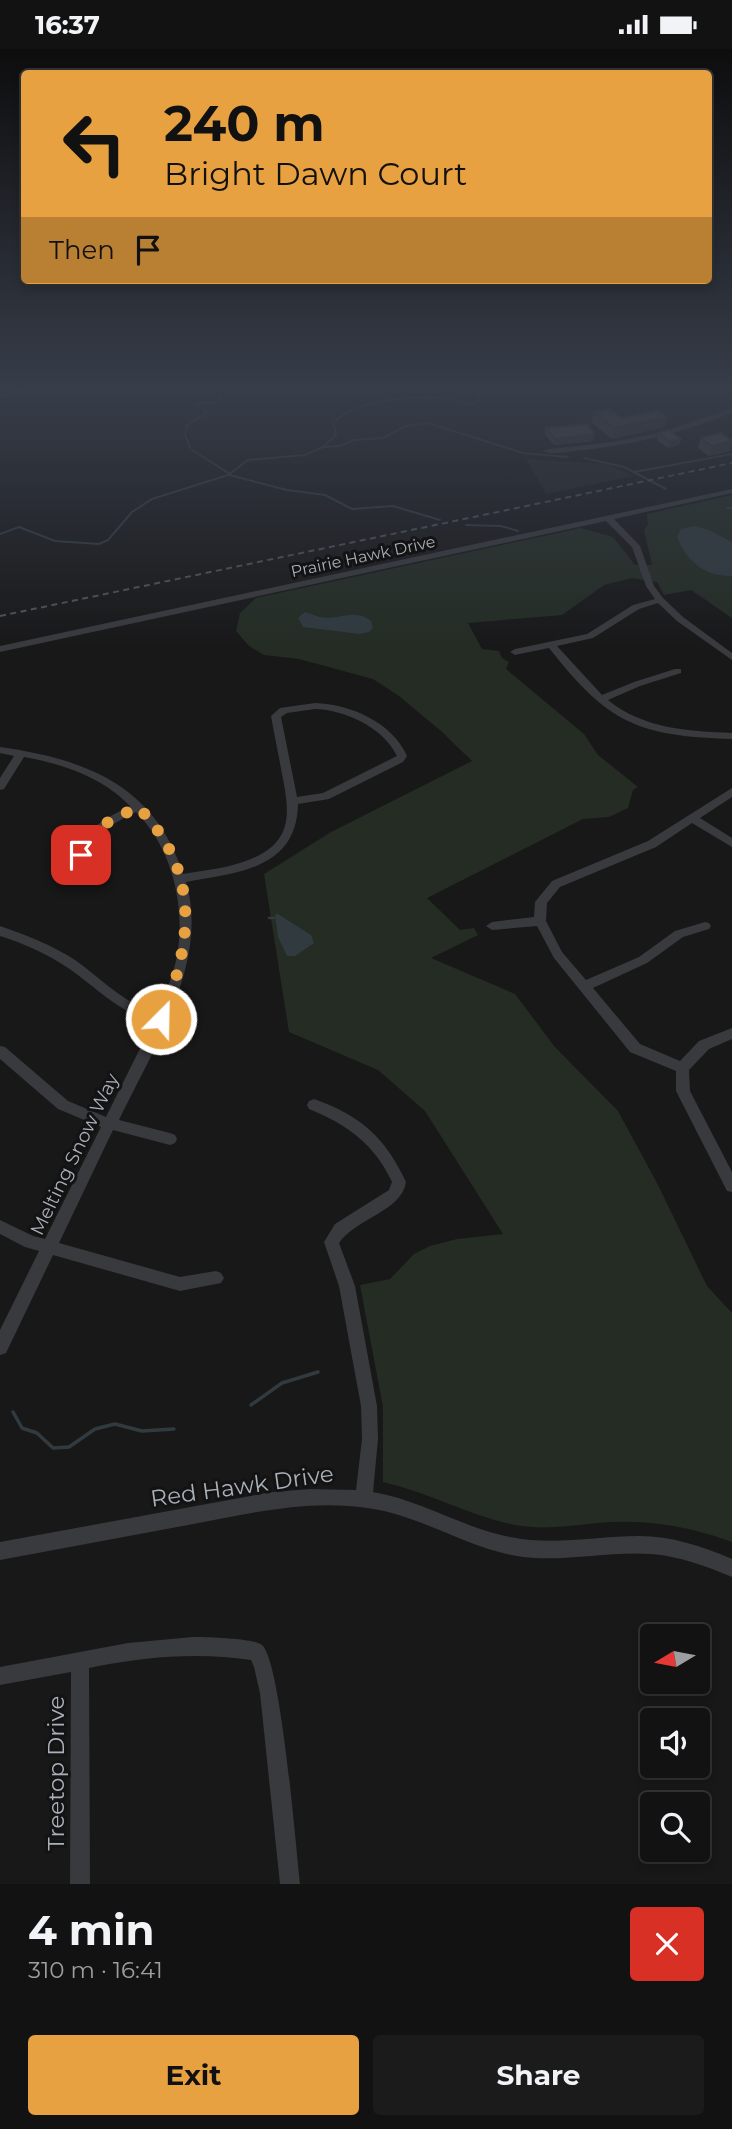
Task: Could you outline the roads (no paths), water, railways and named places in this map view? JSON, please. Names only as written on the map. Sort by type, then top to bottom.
[{"type":"street","name":"Prairie Hawk Drive","points":[[0,649],[732,491]]},
{"type":"street","points":[[608,517],[636,546],[649,582],[660,600],[672,613],[732,657]]},
{"type":"street","points":[[515,653],[590,636],[632,609],[660,600]]},
{"type":"street","points":[[552,645],[574,674],[623,716],[646,730],[732,736]]},
{"type":"street","points":[[602,699],[678,671]]},
{"type":"street","points":[[181,879],[242,867],[270,855],[289,836],[295,815],[276,724],[276,716],[284,710],[326,706],[356,712],[373,724],[401,752],[400,761],[394,765],[345,788],[326,796],[293,801]]},
{"type":"street","name":"Melting Snow Way","points":[[0,750],[51,759],[82,769],[100,778],[138,807],[166,841],[181,879],[186,916],[185,944],[175,986],[161,1019],[0,1347]]},
{"type":"street","points":[[0,786],[21,753]]},
{"type":"street","points":[[682,1068],[635,1048],[558,955],[540,921],[541,902],[556,884],[652,844],[732,792]]},
{"type":"street","points":[[81,855],[89,835],[95,829],[138,807]]},
{"type":"street","points":[[692,818],[732,843]]},
{"type":"street","points":[[492,926],[540,921]]},
{"type":"street","points":[[586,986],[643,960],[679,934],[705,926]]},
{"type":"street","points":[[0,931],[27,939],[58,955],[126,1007],[161,1019]]},
{"type":"street","points":[[732,1033],[704,1045],[682,1068],[683,1091],[732,1186]]},
{"type":"street","points":[[0,1051],[63,1105],[111,1125],[170,1139]]},
{"type":"street","points":[[314,1105],[351,1120],[367,1132],[380,1148],[399,1182],[394,1195],[340,1229],[331,1242],[347,1286],[369,1406],[370,1439],[365,1497]]},
{"type":"street","points":[[0,1227],[30,1242],[180,1284],[216,1278]]},
{"type":"street","name":"Red Hawk Drive","points":[[0,1551],[272,1501],[329,1495],[365,1497],[406,1507],[513,1546],[554,1550],[631,1545],[661,1546],[692,1553],[732,1568]]},
{"type":"street","points":[[0,1676],[171,1646],[234,1647],[256,1652],[269,1693],[290,1884]]},
{"type":"street","name":"Treetop Drive","points":[[79,1663],[80,1884]]},
{"type":"waterway","points":[[0,534],[19,527],[55,541],[99,544],[108,540],[132,512],[152,499],[226,476]]},
{"type":"waterway","points":[[231,476],[287,490],[325,495],[352,509],[393,506],[440,520]]},
{"type":"waterway","points":[[640,476],[666,489]]},
{"type":"waterway","points":[[727,508],[732,508]]},
{"type":"waterway","points":[[466,525],[501,526],[518,531]]},
{"type":"waterway","points":[[269,918],[274,918]]},
{"type":"waterway","points":[[251,1405],[282,1383],[318,1372]]},
{"type":"waterway","points":[[13,1412],[22,1428],[37,1433],[53,1448],[69,1447],[95,1429],[115,1424],[142,1431],[174,1429]]},
{"type":"railway","points":[[0,616],[672,476]]}]
